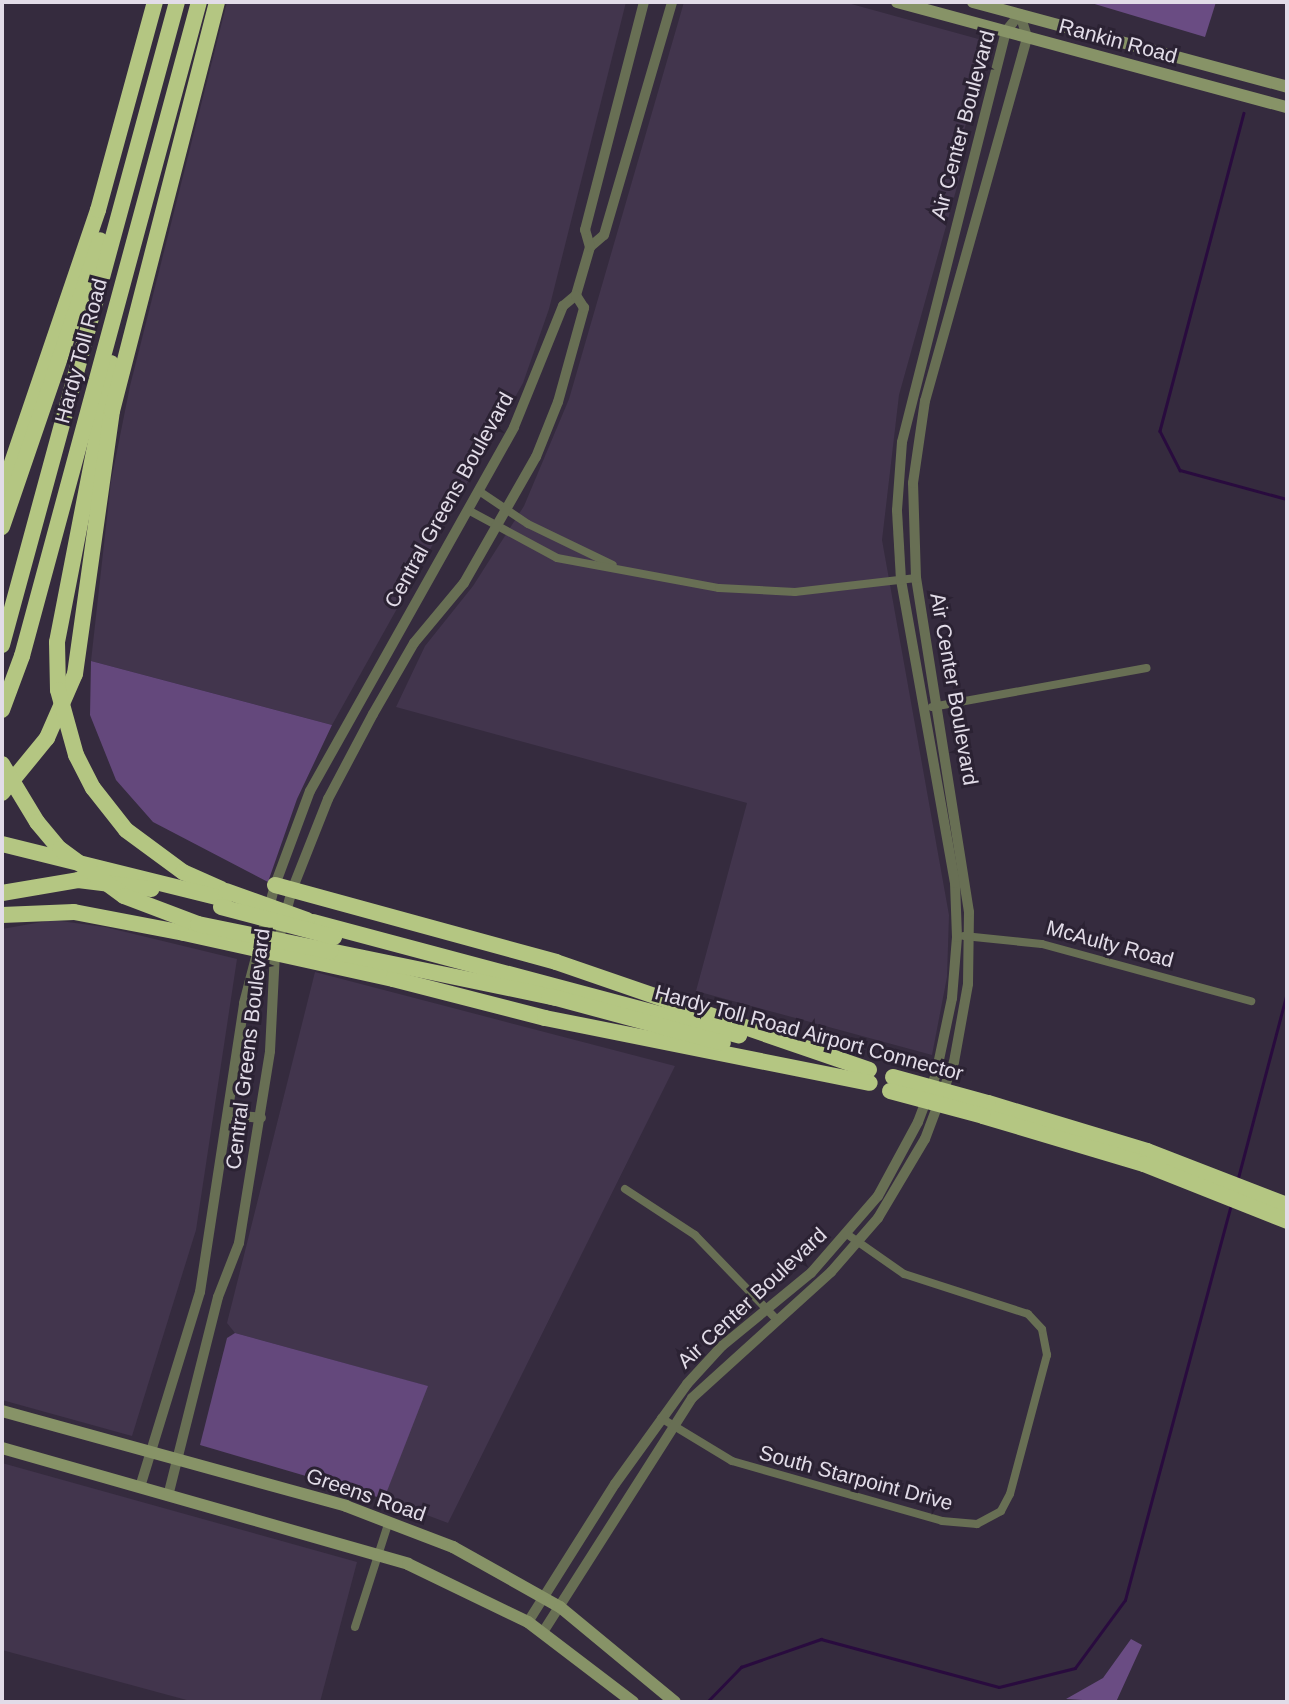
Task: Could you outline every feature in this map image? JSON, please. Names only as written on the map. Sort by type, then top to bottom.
[{"type":"highway","points":[[2,492],[98,210],[155,2]]},
{"type":"highway","name":"Hardy Toll Road","points":[[2,645],[140,125],[177,2]]},
{"type":"highway","name":"Hardy Toll Road","points":[[2,710],[22,656],[199,2]]},
{"type":"highway","points":[[2,793],[47,738],[75,674],[112,411],[217,2]]},
{"type":"highway","points":[[2,527],[140,125]]},
{"type":"highway","points":[[143,201],[130,286],[83,488],[57,642],[58,690],[76,755],[93,788],[126,830],[224,899]]},
{"type":"highway","points":[[2,764],[30,812],[60,849],[124,896],[198,924],[333,939]]},
{"type":"highway","points":[[2,844],[114,869],[224,899],[333,939]]},
{"type":"highway","points":[[2,892],[54,881],[94,880],[224,899]]},
{"type":"highway","points":[[275,885],[556,962],[870,1077]]},
{"type":"highway","name":"Hardy Toll Road Airport Connector","points":[[224,899],[313,922],[333,939],[870,1077]]},
{"type":"highway","points":[[2,915],[74,912],[275,953],[545,1018],[870,1077]]},
{"type":"highway","name":"Hardy Toll Road Airport Connector","points":[[333,939],[985,1109],[1066,1138],[1214,1182],[1253,1198],[1287,1205]]},
{"type":"highway","name":"Hardy Toll Road Airport Connector","points":[[1253,1198],[1287,1221]]},
{"type":"main road","name":"Rankin Road","points":[[897,2],[1287,107]]},
{"type":"main road","name":"Rankin Road","points":[[972,2],[1287,88]]},
{"type":"main road","points":[[1212,87],[1217,68]]},
{"type":"main road","name":"Greens Road","points":[[2,1411],[180,1458],[388,1521],[453,1547],[560,1607],[675,1702]]},
{"type":"main road","points":[[2,1448],[377,1554],[458,1586],[528,1622],[633,1702]]},
{"type":"street","name":"Central Greens Boulevard","points":[[140,1487],[200,1292],[256,949],[275,885],[310,791],[479,491],[542,366],[563,306],[576,295],[590,247],[585,230],[645,2]]},
{"type":"street","name":"Central Greens Boulevard","points":[[590,247],[604,235],[672,2]]},
{"type":"street","name":"Air Center Boulevard","points":[[528,1622],[662,1418],[722,1346],[768,1309],[848,1235],[904,1150],[936,1074],[952,998],[957,937],[955,883],[901,580],[897,510],[902,442],[1006,31],[1020,14]]},
{"type":"street","name":"Air Center Boulevard","points":[[543,1632],[672,1425],[711,1378],[858,1244],[903,1181],[948,1077],[962,1024],[970,936],[967,877],[916,578],[912,513],[916,444],[941,340],[1027,37],[1020,14]]},
{"type":"street","points":[[629,64],[652,70]]},
{"type":"street","points":[[966,188],[982,192]]},
{"type":"street","name":"Central Greens Boulevard","points":[[168,1496],[180,1458],[218,1297],[239,1243],[261,1118],[275,953],[292,890],[328,799],[407,653],[464,583],[536,457],[558,402],[584,308],[576,295]]},
{"type":"street","points":[[927,336],[941,340]]},
{"type":"street","points":[[902,442],[916,444]]},
{"type":"street","points":[[479,491],[506,509],[613,565],[759,592],[829,590],[916,578]]},
{"type":"street","points":[[468,510],[495,527],[557,558],[596,568],[613,565]]},
{"type":"street","points":[[923,708],[1146,668]]},
{"type":"street","points":[[310,791],[328,799]]},
{"type":"street","points":[[942,812],[955,808]]},
{"type":"street","name":"McAulty Road","points":[[957,937],[1042,944],[1251,1001]]},
{"type":"street","points":[[936,1074],[948,1077]]},
{"type":"street","points":[[229,1115],[261,1118]]},
{"type":"street","points":[[625,1189],[695,1235],[776,1320]]},
{"type":"street","name":"South Starpoint Drive","points":[[662,1418],[732,1461],[967,1525],[985,1522],[1006,1503],[1048,1346],[1036,1321],[1021,1311],[904,1274],[848,1235]]},
{"type":"street","points":[[200,1292],[218,1297]]},
{"type":"street","points":[[355,1627],[388,1521]]},
{"type":"shaded area","points":[[227,2],[626,2],[549,309],[523,383],[332,725],[91,661],[111,481],[130,386]]},
{"type":"shaded area","points":[[684,2],[844,2],[982,40],[986,46],[953,174],[960,176],[899,395],[882,540],[949,915],[947,977],[932,1055],[696,991],[747,803],[396,707],[425,646],[473,586],[524,506],[569,399]]},
{"type":"shaded area","points":[[1088,2],[1216,2],[1205,37]]},
{"type":"shaded area","points":[[91,661],[332,725],[297,799],[268,882],[153,822],[116,780],[90,715]]},
{"type":"shaded area","points":[[53,920],[105,927],[237,959],[196,1230],[132,1436],[2,1400],[2,929]]},
{"type":"shaded area","points":[[315,972],[675,1066],[448,1523],[384,1499],[427,1386],[235,1333],[227,1323]]},
{"type":"shaded area","points":[[235,1333],[428,1386],[384,1499],[200,1445],[227,1338]]},
{"type":"shaded area","points":[[2,1463],[357,1562],[320,1702],[194,1702],[2,1650]]},
{"type":"shaded area","points":[[1131,1639],[1142,1645],[1116,1702],[1066,1699],[1103,1678]]},
{"type":"waterway","points":[[1244,113],[1160,431],[1180,470],[1287,499]]},
{"type":"waterway","points":[[1238,1178],[1287,992]]},
{"type":"waterway","points":[[707,1702],[741,1667],[821,1639],[999,1687],[1075,1668],[1125,1600],[1231,1205]]}]
